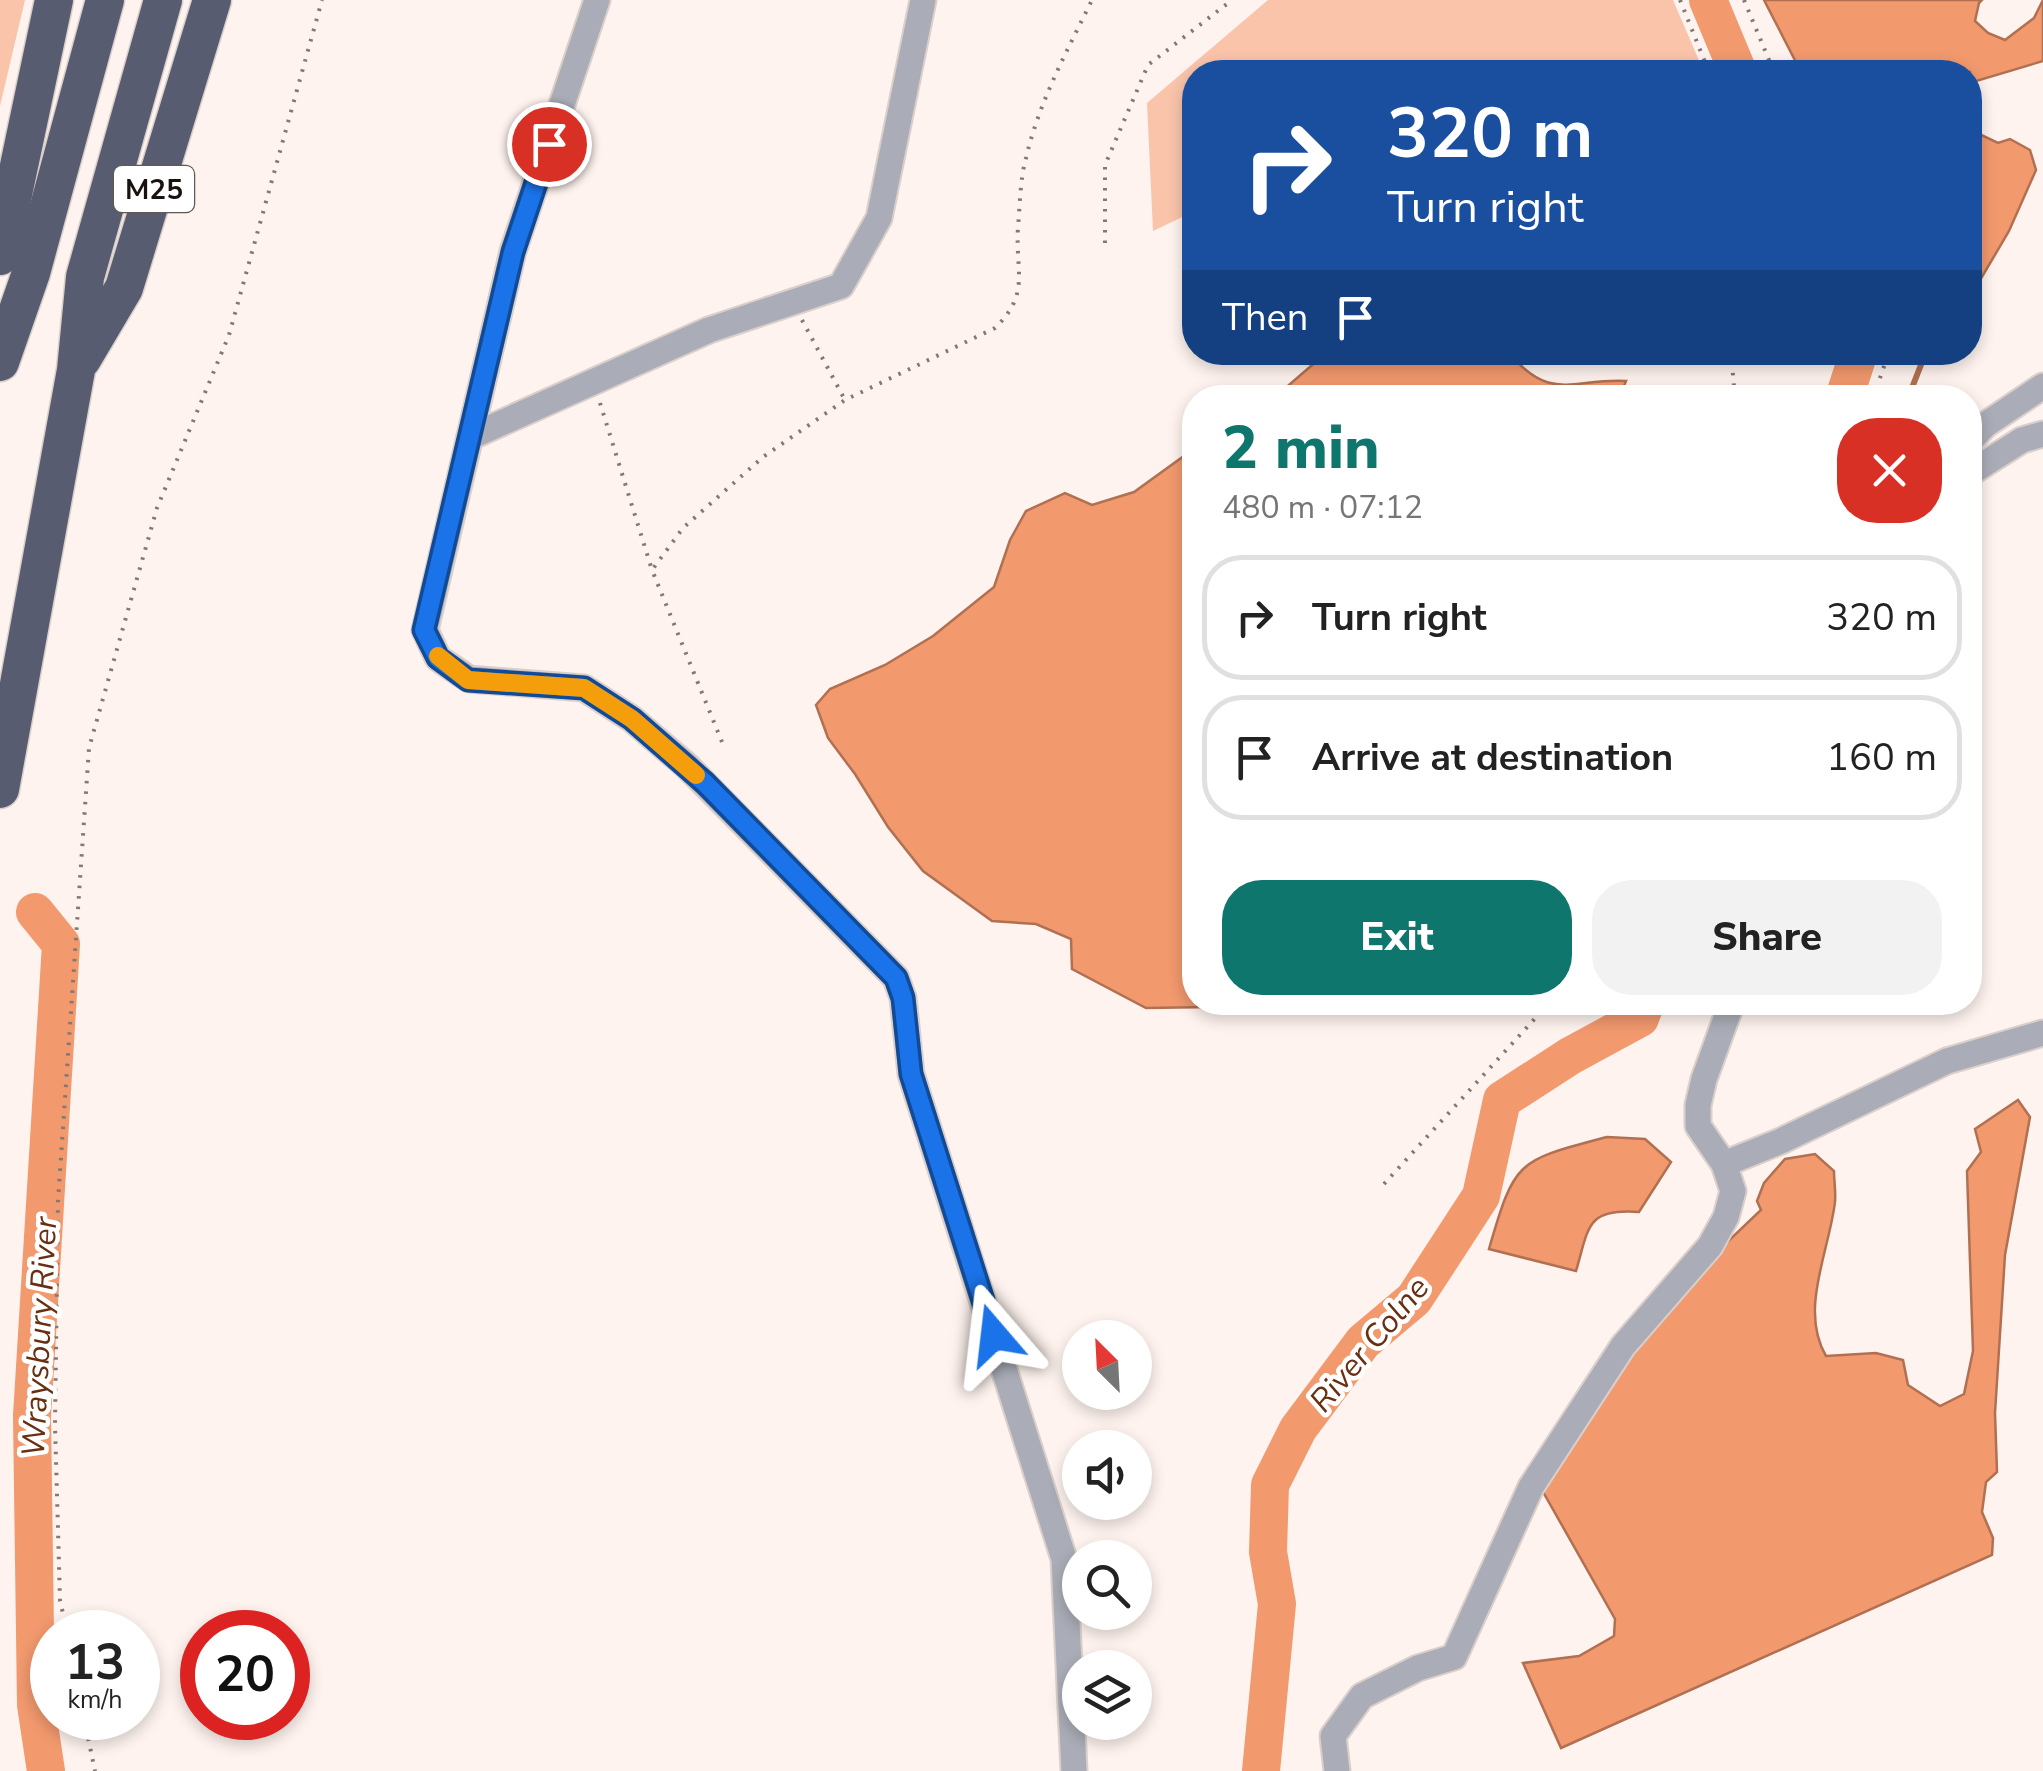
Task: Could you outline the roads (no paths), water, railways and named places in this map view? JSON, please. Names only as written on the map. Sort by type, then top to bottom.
[{"type":"highway","points":[[0,256],[54,0]]},
{"type":"highway","points":[[2,354],[31,273],[105,0]]},
{"type":"highway","name":"M25","points":[[0,789],[76,370],[86,277],[163,0]]},
{"type":"highway","name":"M25","points":[[76,370],[124,288],[212,0]]},
{"type":"highway","points":[[0,303],[2,354]]},
{"type":"lane","points":[[597,0],[513,252],[424,630],[438,658],[468,680],[584,688],[632,719],[705,783],[896,978],[903,998],[911,1074],[1064,1559],[1074,1771]]},
{"type":"lane","points":[[470,437],[709,330],[841,286],[879,218],[923,0]]},
{"type":"lane","points":[[1982,428],[2043,386]]},
{"type":"lane","points":[[1982,465],[2022,440],[2043,434]]},
{"type":"lane","points":[[1336,1771],[1334,1736],[1362,1696],[1418,1668],[1454,1657],[1531,1487],[1623,1346],[1710,1246],[1726,1217],[1732,1192],[1724,1164],[1698,1126],[1698,1105],[1727,1015]]},
{"type":"lane","points":[[1724,1164],[1947,1061],[2043,1033]]},
{"type":"waterway","name":"River Colne","points":[[1708,0],[1733,60]]},
{"type":"waterway","name":"River Colne","points":[[1848,385],[1855,365]]},
{"type":"waterway","points":[[1913,385],[1921,365]]},
{"type":"waterway","name":"Wraysbury River","points":[[35,912],[61,944],[32,1416],[36,1705],[46,1771]]},
{"type":"waterway","name":"River Colne","points":[[1261,1771],[1277,1604],[1268,1552],[1270,1485],[1298,1429],[1363,1342],[1414,1299],[1481,1196],[1502,1100],[1641,1015]]},
{"type":"waterway","points":[[1640,1018],[1644,1015]]}]
